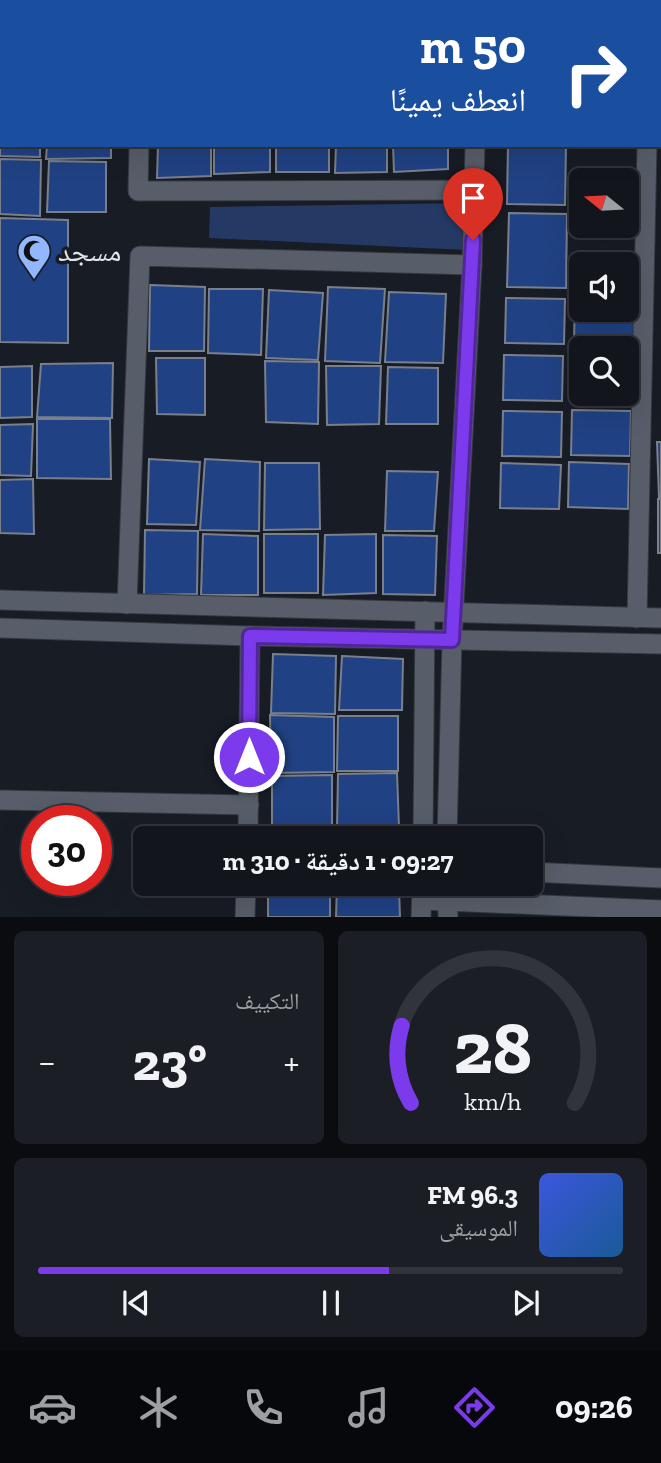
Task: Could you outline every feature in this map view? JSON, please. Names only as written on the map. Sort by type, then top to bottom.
[{"type":"street","points":[[139,147],[138,191],[475,191]]},
{"type":"street","points":[[447,826],[452,640],[472,265],[475,147]]},
{"type":"street","points":[[637,618],[647,147]]},
{"type":"street","points":[[127,604],[140,256],[472,265]]},
{"type":"street","points":[[0,600],[661,618]]},
{"type":"street","points":[[423,826],[425,611]]},
{"type":"street","points":[[0,628],[661,644]]},
{"type":"street","points":[[248,826],[250,636]]},
{"type":"street","points":[[0,800],[249,805]]},
{"type":"street","points":[[543,873],[661,878]]},
{"type":"street","points":[[245,917],[246,896]]},
{"type":"street","points":[[422,900],[661,910]]},
{"type":"shaded area","points":[[468,203],[467,250],[209,238],[210,207]]},
{"type":"building","points":[[0,147],[40,147],[40,157],[0,156]]},
{"type":"building","points":[[47,147],[111,147],[111,158],[46,159]]},
{"type":"building","points":[[158,147],[211,147],[211,176],[157,178]]},
{"type":"building","points":[[214,147],[270,147],[270,172],[214,174]]},
{"type":"building","points":[[276,147],[329,147],[329,172],[276,172]]},
{"type":"building","points":[[336,147],[387,147],[387,172],[335,173]]},
{"type":"building","points":[[393,147],[448,147],[448,169],[394,172]]},
{"type":"building","points":[[508,147],[566,147],[565,205],[507,204]]},
{"type":"building","points":[[0,159],[41,160],[40,216],[0,214]]},
{"type":"building","points":[[49,161],[106,162],[106,212],[47,212]]},
{"type":"building","points":[[509,213],[567,214],[566,288],[507,287]]},
{"type":"building","name":"مسجد","points":[[0,218],[68,220],[68,343],[0,342]]},
{"type":"building","points":[[150,285],[205,287],[204,351],[149,351]]},
{"type":"building","points":[[328,287],[385,289],[380,363],[325,361]]},
{"type":"building","points":[[209,289],[263,289],[261,355],[208,353]]},
{"type":"building","points":[[269,290],[323,293],[318,360],[266,358]]},
{"type":"building","points":[[389,292],[446,294],[443,363],[385,362]]},
{"type":"building","points":[[506,298],[565,299],[564,344],[505,343]]},
{"type":"building","points":[[574,322],[634,322],[634,336],[574,336]]},
{"type":"building","points":[[504,355],[563,356],[562,401],[503,400]]},
{"type":"building","points":[[156,358],[205,358],[205,415],[157,414]]},
{"type":"building","points":[[265,361],[319,362],[318,424],[266,422]]},
{"type":"building","points":[[113,363],[112,418],[37,417],[41,364]]},
{"type":"building","points":[[32,366],[32,417],[0,418],[0,367]]},
{"type":"building","points":[[326,366],[381,366],[379,424],[327,425]]},
{"type":"building","points":[[388,367],[438,368],[438,424],[386,424]]},
{"type":"building","points":[[572,410],[631,411],[630,456],[571,455]]},
{"type":"building","points":[[503,411],[562,412],[561,457],[502,456]]},
{"type":"building","points":[[37,419],[110,419],[111,479],[37,478]]},
{"type":"building","points":[[33,424],[31,476],[0,475],[0,425]]},
{"type":"building","points":[[657,442],[661,442],[661,497],[659,497]]},
{"type":"building","points":[[149,459],[200,462],[196,525],[147,524]]},
{"type":"building","points":[[205,459],[260,462],[259,531],[200,530]]},
{"type":"building","points":[[569,462],[629,464],[628,509],[568,507]]},
{"type":"building","points":[[265,463],[319,463],[320,529],[264,530]]},
{"type":"building","points":[[501,463],[561,465],[559,509],[500,508]]},
{"type":"building","points":[[387,471],[438,472],[434,531],[385,531]]},
{"type":"building","points":[[33,479],[34,534],[0,533],[0,480]]},
{"type":"building","points":[[658,499],[661,499],[661,553],[658,553]]},
{"type":"building","points":[[145,530],[198,531],[197,594],[144,595]]},
{"type":"building","points":[[203,534],[258,536],[258,595],[201,595]]},
{"type":"building","points":[[264,534],[318,534],[318,593],[264,593]]},
{"type":"building","points":[[376,534],[376,593],[323,595],[325,535]]},
{"type":"building","points":[[383,535],[437,536],[435,595],[383,594]]},
{"type":"building","points":[[273,654],[336,656],[335,714],[271,713]]},
{"type":"building","points":[[342,656],[403,659],[402,710],[339,710]]},
{"type":"building","points":[[270,715],[334,717],[334,772],[271,773]]},
{"type":"building","points":[[338,716],[398,716],[398,771],[337,771]]},
{"type":"building","points":[[397,773],[399,826],[337,826],[338,774]]},
{"type":"building","points":[[332,775],[332,826],[272,826],[272,776]]},
{"type":"building","points":[[268,896],[330,896],[330,917],[268,917]]},
{"type":"building","points":[[337,896],[399,896],[400,917],[336,917]]},
{"type":"place","name":"مسجد","points":[[34,281]]},
{"type":"route","points":[[249,757],[250,636],[452,640],[473,240]]}]
